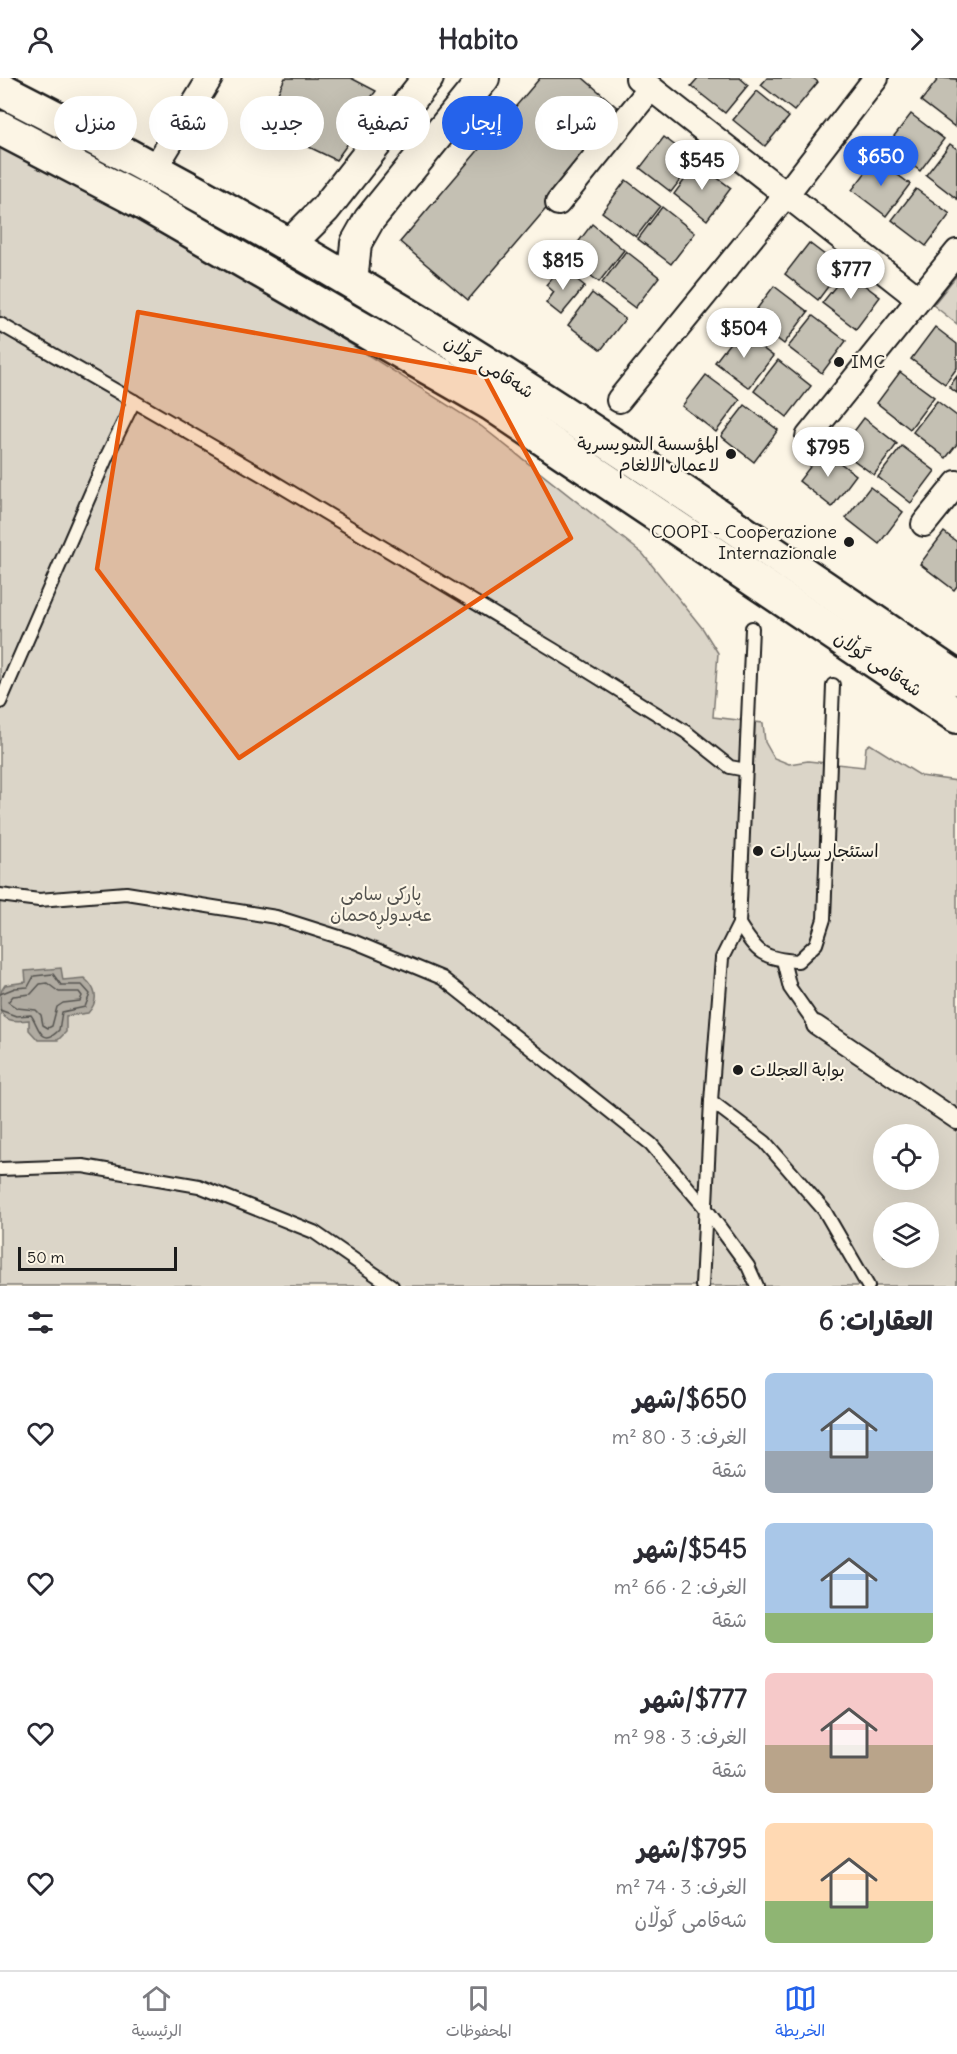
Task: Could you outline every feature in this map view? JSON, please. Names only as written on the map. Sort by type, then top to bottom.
[{"type":"main road","name":"شەقامی گوڵان","points":[[0,89],[155,168],[352,282],[516,383],[957,678]]},
{"type":"main road","name":"شەقامی گوڵان","points":[[0,128],[138,201],[492,404],[957,716]]},
{"type":"street","points":[[155,168],[210,78]]},
{"type":"street","points":[[288,246],[325,209],[428,78]]},
{"type":"street","points":[[352,282],[356,243],[369,219],[484,78]]},
{"type":"street","points":[[619,400],[785,196],[871,80]]},
{"type":"street","points":[[558,203],[645,83],[785,196],[919,299]]},
{"type":"street","points":[[808,436],[957,252]]},
{"type":"street","points":[[924,524],[957,483]]},
{"type":"street","points":[[816,1025],[957,1120]]},
{"type":"lane","points":[[0,324],[555,650],[686,732],[730,767],[746,770]]},
{"type":"lane","points":[[0,702],[107,456],[134,401]]},
{"type":"lane","points":[[702,1286],[711,1101],[722,958],[739,924],[752,628]]},
{"type":"lane","points":[[739,924],[755,949],[783,960],[798,961],[816,944],[824,919],[833,685]]},
{"type":"lane","points":[[0,896],[39,900],[126,893],[276,917],[355,942],[442,978],[651,1144],[707,1210],[748,1266],[757,1286]]},
{"type":"lane","points":[[783,960],[790,988],[816,1025]]},
{"type":"lane","points":[[711,1101],[765,1142],[824,1210],[868,1286]]},
{"type":"lane","points":[[0,1169],[83,1166],[199,1186],[314,1232],[392,1286]]},
{"type":"highlighted area","points":[[138,312],[484,374],[571,538],[239,758],[97,569]]},
{"type":"green space","name":"پارکی سامی عەبدولڕەحمان","points":[[0,145],[218,261],[481,426],[643,554],[703,629],[718,653],[713,717],[763,723],[765,742],[774,758],[789,764],[808,761],[864,767],[866,747],[870,744],[921,776],[957,781],[957,1286],[0,1286]]},
{"type":"green space","points":[[957,275],[957,324],[933,305]]},
{"type":"water","points":[[61,968],[63,980],[84,978],[88,982],[94,990],[94,1003],[88,1013],[66,1016],[66,1032],[58,1040],[38,1040],[29,1030],[29,1020],[13,1021],[5,1018],[0,1004],[1,992],[5,985],[26,982],[25,971]]},
{"type":"building","points":[[285,78],[351,78],[376,91],[372,96],[336,96],[336,150],[343,150],[336,160],[315,150],[324,150],[324,96],[277,96]]},
{"type":"building","points":[[540,78],[583,78],[604,96],[535,96],[535,150],[596,150],[468,300],[400,242],[479,150],[523,150],[523,98]]},
{"type":"building","points":[[698,78],[740,78],[748,85],[725,113],[691,86]]},
{"type":"building","points":[[767,78],[813,78],[818,82],[794,111],[761,85]]},
{"type":"building","points":[[939,78],[957,79],[955,127],[921,101]]},
{"type":"building","points":[[757,91],[789,117],[765,146],[733,120]]},
{"type":"building","points":[[618,108],[626,115],[618,124]]},
{"type":"building","points":[[911,114],[944,139],[920,171],[887,145]]},
{"type":"building","points":[[664,137],[695,161],[671,192],[640,168]]},
{"type":"building","points":[[950,144],[957,149],[957,199],[926,175]]},
{"type":"building","points":[[876,159],[910,184],[886,216],[852,190]]},
{"type":"building","points":[[697,163],[731,188],[707,220],[674,194]]},
{"type":"building","points":[[626,180],[660,206],[636,237],[602,212]]},
{"type":"building","points":[[916,189],[950,214],[926,246],[892,220]]},
{"type":"building","points":[[662,207],[695,233],[671,264],[638,239]]},
{"type":"building","points":[[592,224],[624,250],[599,282],[567,257]]},
{"type":"building","points":[[809,243],[842,268],[818,300],[785,274]]},
{"type":"building","points":[[626,251],[659,277],[635,308],[602,283]]},
{"type":"building","points":[[561,267],[585,286],[561,315],[546,303],[554,292],[546,285]]},
{"type":"building","points":[[847,272],[880,297],[856,329],[822,303]]},
{"type":"building","points":[[774,286],[808,312],[784,344],[750,318]]},
{"type":"building","points":[[592,293],[625,319],[601,350],[568,325]]},
{"type":"building","points":[[813,316],[846,341],[822,373],[788,347]]},
{"type":"building","points":[[935,327],[957,344],[957,368],[945,384],[911,359]]},
{"type":"building","points":[[739,331],[773,356],[749,388],[715,362]]},
{"type":"building","points":[[778,360],[811,386],[787,417],[754,391]]},
{"type":"building","points":[[900,372],[934,397],[910,429],[877,403]]},
{"type":"building","points":[[706,375],[740,400],[716,432],[682,406]]},
{"type":"building","points":[[957,376],[957,393],[949,387]]},
{"type":"building","points":[[937,401],[957,416],[957,444],[946,458],[913,432]]},
{"type":"building","points":[[745,405],[778,430],[754,462],[721,436]]},
{"type":"building","points":[[864,418],[897,444],[874,475],[840,450]]},
{"type":"building","points":[[902,446],[935,471],[911,503],[878,477]]},
{"type":"building","points":[[823,450],[856,475],[832,507],[799,481]]},
{"type":"building","points":[[870,487],[903,512],[879,544],[846,518]]},
{"type":"building","points":[[944,532],[957,542],[957,586],[954,590],[920,564]]},
{"type":"place","name":"IMC","points":[[839,362]]},
{"type":"place","name":"المؤسسة السويسرية لاعمال الالغام","points":[[731,454]]},
{"type":"place","name":"COOPI - Cooperazione Internazionale","points":[[849,542]]},
{"type":"place","name":"استئجار سيارات","points":[[758,851]]},
{"type":"place","name":"بوابة العجلات","points":[[738,1070]]}]
